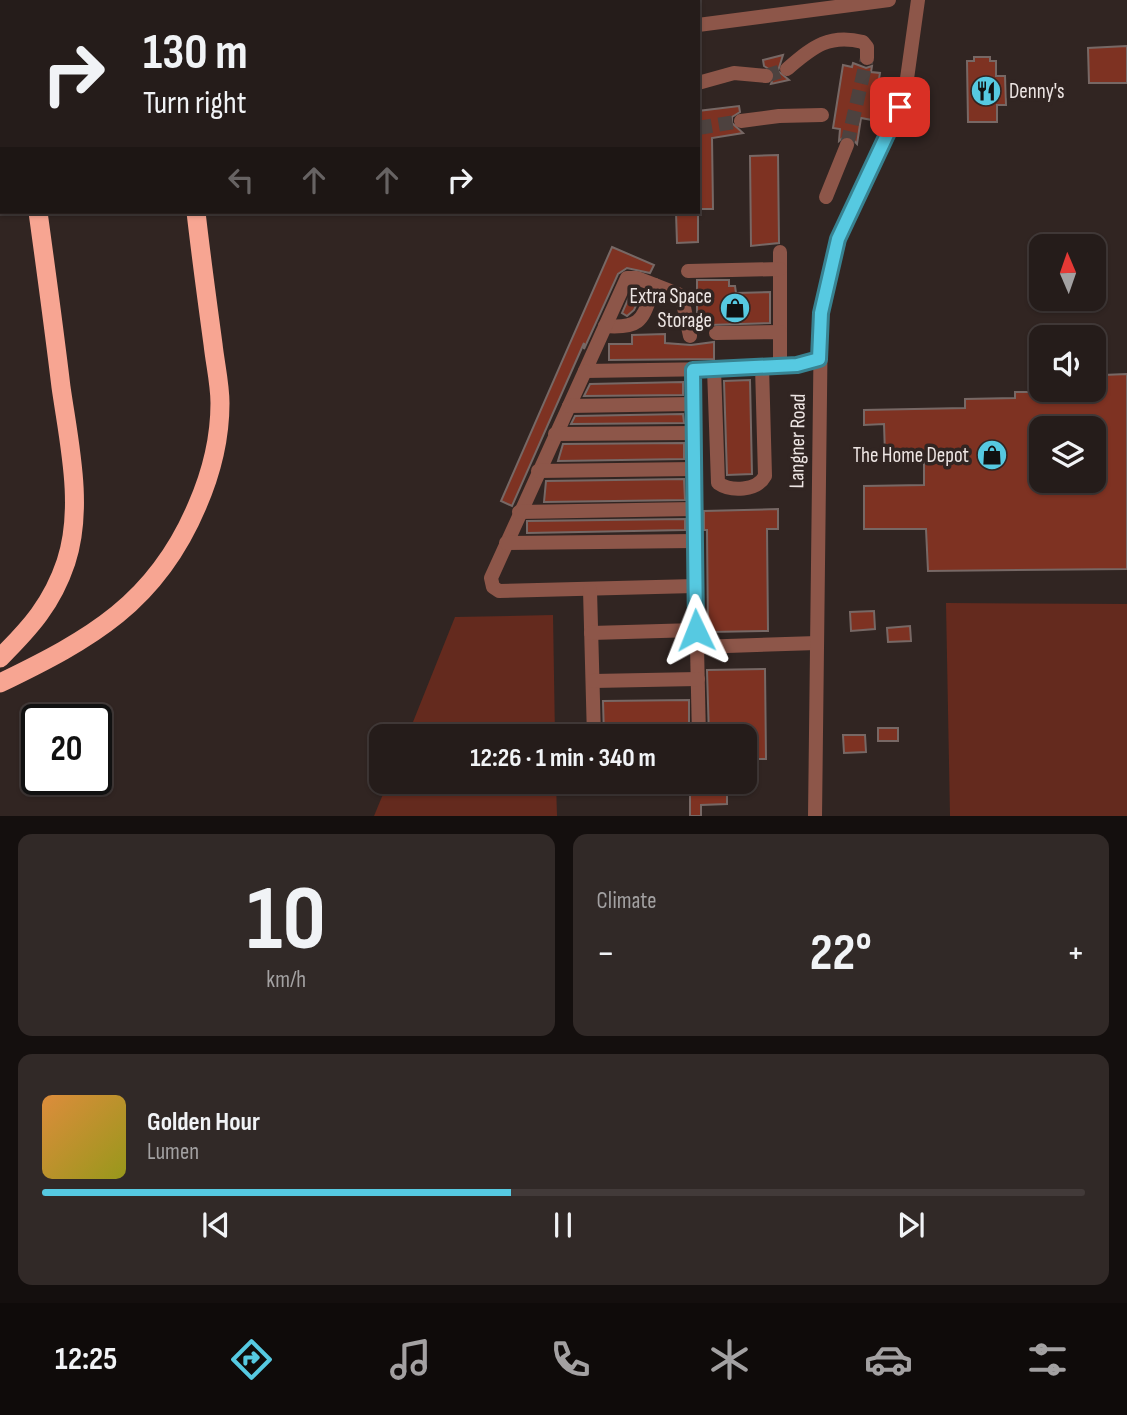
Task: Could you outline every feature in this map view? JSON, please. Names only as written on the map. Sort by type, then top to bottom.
[{"type":"highway","points":[[0,658],[34,624],[53,592],[66,561],[74,521],[73,472],[38,214]]},
{"type":"highway","points":[[0,683],[54,657],[123,611],[168,562],[188,528],[202,495],[215,449],[220,402],[196,214]]},
{"type":"street","points":[[700,25],[889,0]]},
{"type":"street","name":"Langner Road","points":[[816,816],[821,313],[843,226],[895,121],[905,93],[918,0]]},
{"type":"street","points":[[786,69],[818,44],[833,40],[863,42],[867,47],[867,58]]},
{"type":"street","points":[[700,82],[734,73],[766,76]]},
{"type":"street","points":[[741,121],[779,116],[822,116]]},
{"type":"street","points":[[826,197],[847,145]]},
{"type":"street","points":[[780,252],[780,365]]},
{"type":"street","points":[[688,271],[780,269]]},
{"type":"street","points":[[690,336],[682,298],[678,294],[638,278],[627,278],[491,578],[492,587],[499,591],[695,586]]},
{"type":"street","points":[[605,326],[637,324],[655,285]]},
{"type":"street","points":[[716,333],[780,332]]},
{"type":"street","points":[[585,371],[714,369],[780,365],[819,359]]},
{"type":"street","points":[[714,369],[718,483],[726,487],[753,488],[765,476],[762,366]]},
{"type":"street","points":[[693,370],[699,724]]},
{"type":"street","points":[[569,406],[693,404]]},
{"type":"street","points":[[555,435],[693,433]]},
{"type":"street","points":[[538,471],[694,469]]},
{"type":"street","points":[[519,512],[694,509]]},
{"type":"street","points":[[506,543],[694,541]]},
{"type":"street","points":[[590,590],[594,724]]},
{"type":"street","points":[[592,633],[696,630]]},
{"type":"street","points":[[697,647],[817,643]]},
{"type":"street","points":[[593,681],[698,679]]},
{"type":"shaded area","points":[[946,603],[1127,604],[1127,816],[950,816]]},
{"type":"shaded area","points":[[553,615],[555,724],[412,724],[455,617]]},
{"type":"shaded area","points":[[383,794],[556,794],[557,816],[374,816]]},
{"type":"building","points":[[1127,46],[1127,83],[1089,83],[1088,48]]},
{"type":"building","points":[[783,55],[778,71],[789,80],[771,84],[775,73],[764,66],[763,60]]},
{"type":"building","name":"Denny's","points":[[974,57],[990,57],[990,61],[996,61],[996,76],[1005,76],[1006,105],[997,105],[997,122],[968,122],[967,61],[974,61]]},
{"type":"building","points":[[853,63],[866,68],[872,66],[871,72],[880,73],[872,120],[861,118],[857,144],[850,136],[839,141],[840,129],[833,128],[843,65],[852,67]]},
{"type":"building","points":[[739,106],[740,112],[732,117],[732,123],[743,133],[712,138],[713,209],[700,209],[700,111]]},
{"type":"building","points":[[778,155],[779,243],[751,246],[750,156]]},
{"type":"building","points":[[676,214],[698,214],[698,242],[677,243]]},
{"type":"building","points":[[612,247],[654,265],[650,273],[627,268],[618,274],[584,349],[584,343],[512,506],[501,501]]},
{"type":"building","points":[[697,280],[729,280],[729,286],[735,286],[736,293],[770,292],[770,323],[709,325],[697,312],[697,301],[705,301],[697,298]]},
{"type":"building","points":[[633,288],[643,291],[634,310],[627,316],[622,313]]},
{"type":"building","points":[[665,334],[665,343],[691,345],[714,342],[714,359],[609,360],[609,344],[632,344],[632,335]]},
{"type":"building","name":"The Home Depot","points":[[1127,374],[1127,569],[928,571],[926,529],[864,529],[864,486],[924,485],[924,454],[885,454],[884,424],[864,425],[864,410],[965,408],[965,399],[1015,398],[1015,392],[1029,392],[1029,402],[1106,402],[1106,375]]},
{"type":"building","points":[[750,380],[752,474],[727,475],[724,381]]},
{"type":"building","points":[[683,382],[683,395],[584,396],[590,384]]},
{"type":"building","points":[[683,414],[684,423],[571,424],[575,416]]},
{"type":"building","points":[[684,443],[684,459],[558,461],[563,444]]},
{"type":"building","points":[[684,479],[685,500],[544,502],[546,481]]},
{"type":"building","points":[[778,509],[778,529],[767,529],[768,631],[708,632],[707,530],[704,530],[704,511]]},
{"type":"building","points":[[685,519],[685,530],[527,533],[527,521]]},
{"type":"building","points":[[874,611],[875,629],[851,631],[850,612]]},
{"type":"building","points":[[910,626],[911,641],[888,642],[887,628]]},
{"type":"building","points":[[765,669],[766,759],[757,759],[757,724],[709,724],[707,670]]},
{"type":"building","points":[[689,700],[689,724],[604,724],[603,701]]},
{"type":"building","points":[[878,728],[898,728],[898,741],[878,741]]},
{"type":"building","points":[[843,735],[865,735],[866,752],[844,753]]},
{"type":"building","points":[[690,794],[727,794],[727,804],[701,805],[701,816],[690,816]]},
{"type":"tunnel","points":[[847,145],[867,58]]},
{"type":"tunnel","points":[[766,76],[787,69]]},
{"type":"tunnel","points":[[700,128],[741,121]]},
{"type":"place","name":"Denny's","points":[[986,91]]},
{"type":"place","name":"Extra Space Storage","points":[[735,308]]},
{"type":"place","name":"The Home Depot","points":[[992,455]]},
{"type":"route","points":[[696,630],[693,370],[797,365],[819,359],[821,313],[838,239],[900,107]]}]
